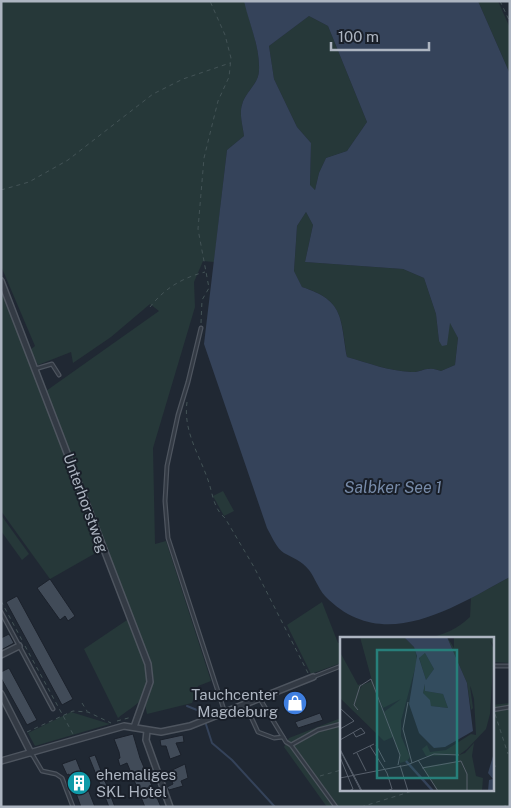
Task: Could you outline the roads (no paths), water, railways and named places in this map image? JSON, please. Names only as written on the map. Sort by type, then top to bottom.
[{"type":"street","name":"Unterhorstweg","points":[[1,281],[148,664],[150,682],[134,727]]},
{"type":"street","points":[[1,655],[19,646]]},
{"type":"street","points":[[1,761],[120,727],[134,727],[147,731],[169,731],[201,723],[312,678]]},
{"type":"street","points":[[1,694],[31,753]]},
{"type":"street","points":[[147,731],[146,740],[170,807]]},
{"type":"lane","points":[[201,328],[178,415],[167,466],[165,501],[168,538],[226,714]]},
{"type":"lane","points":[[35,369],[52,364],[59,375]]},
{"type":"lane","points":[[1,612],[53,709]]},
{"type":"lane","points":[[312,678],[340,666]]},
{"type":"lane","points":[[494,666],[510,666]]},
{"type":"lane","points":[[260,699],[283,737],[316,777],[336,807]]},
{"type":"lane","points":[[246,706],[258,732],[274,738],[283,737]]},
{"type":"lane","points":[[494,710],[510,707]]},
{"type":"lane","points":[[291,745],[318,730],[340,724]]},
{"type":"lane","points":[[31,753],[42,771],[56,774],[62,778],[73,807]]},
{"type":"water","name":"Salbker See 1","points":[[244,1],[478,1],[510,74],[510,577],[465,601],[417,620],[393,624],[370,622],[347,613],[325,596],[306,567],[284,553],[274,542],[267,528],[204,344],[227,150],[244,136],[241,109],[246,96],[257,80],[259,70],[258,52]],"holes":[[[309,16],[328,26],[367,122],[347,151],[326,158],[319,173],[315,190],[310,185],[311,143],[297,127],[274,79],[269,46]],[[306,212],[313,225],[305,262],[403,269],[424,278],[436,314],[439,341],[442,346],[447,345],[450,323],[458,338],[455,365],[441,371],[427,369],[411,372],[387,368],[347,357],[338,313],[326,298],[302,287],[294,271],[297,226]]]},
{"type":"waterway","points":[[187,706],[202,712],[212,743],[232,760],[275,807]]},
{"type":"place","name":"Tauchcenter Magdeburg","points":[[295,703]]},
{"type":"place","name":"ehemaliges SKL Hotel","points":[[79,783]]}]
